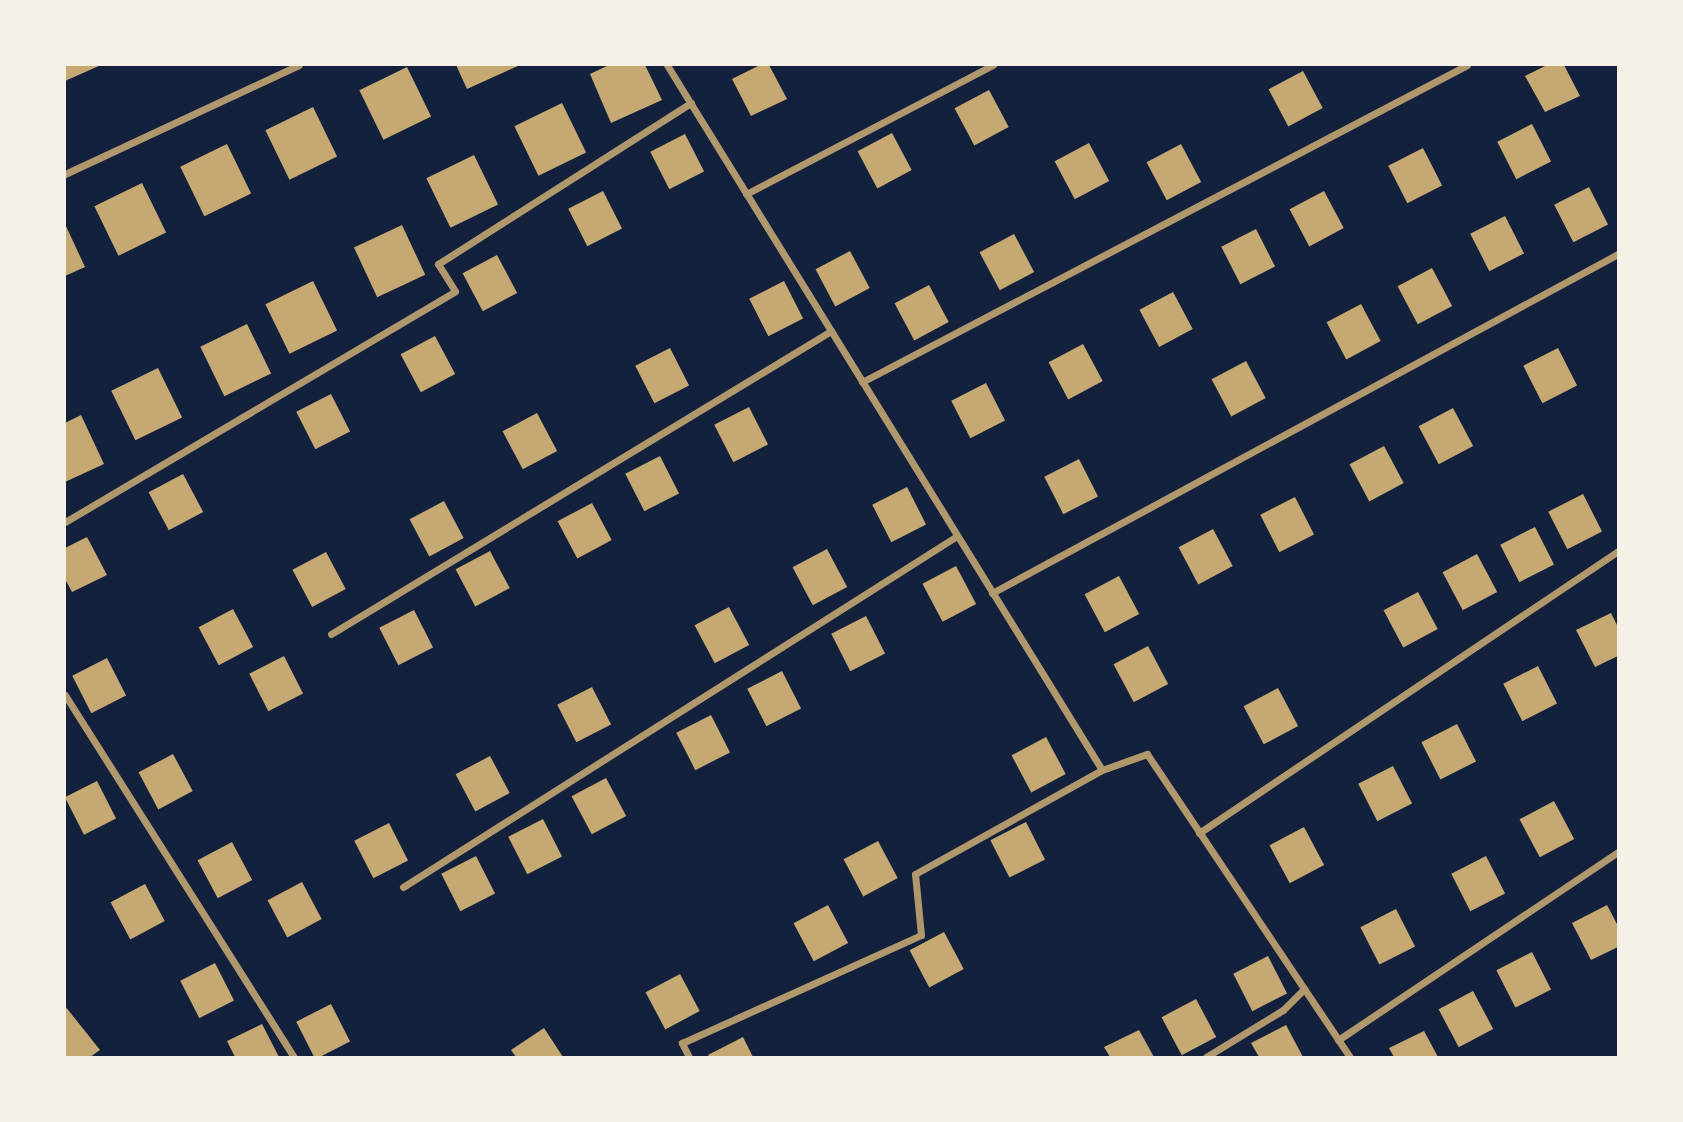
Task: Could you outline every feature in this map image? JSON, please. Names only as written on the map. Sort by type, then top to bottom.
[{"type":"street","points":[[65,174],[299,65]]},
{"type":"street","points":[[667,65],[1102,770]]},
{"type":"street","points":[[746,194],[993,65]]},
{"type":"street","points":[[862,382],[1467,65]]},
{"type":"street","points":[[65,522],[455,291],[438,264],[691,103]]},
{"type":"street","points":[[992,593],[1618,254]]},
{"type":"street","points":[[331,634],[831,331]]},
{"type":"street","points":[[403,887],[957,536]]},
{"type":"street","points":[[1199,833],[1618,551]]},
{"type":"street","points":[[65,695],[294,1057]]},
{"type":"street","points":[[689,1057],[681,1043],[921,935],[915,874],[1102,770],[1147,754],[1350,1057]]},
{"type":"street","points":[[1338,1040],[1618,852]]},
{"type":"street","points":[[1206,1057],[1283,1010],[1304,989]]},
{"type":"building","points":[[65,65],[101,65],[65,81]]},
{"type":"building","points":[[456,65],[520,65],[467,89]]},
{"type":"building","points":[[609,65],[645,65],[662,100],[611,123],[590,74]]},
{"type":"building","points":[[760,65],[769,65],[787,99],[751,116],[732,79]]},
{"type":"building","points":[[1547,65],[1564,65],[1580,96],[1545,112],[1525,76]]},
{"type":"building","points":[[407,67],[431,116],[383,140],[359,90]]},
{"type":"building","points":[[1303,71],[1323,108],[1288,126],[1269,89]]},
{"type":"building","points":[[989,90],[1009,127],[974,145],[955,108]]},
{"type":"building","points":[[562,103],[586,152],[538,176],[514,126]]},
{"type":"building","points":[[313,107],[337,156],[289,180],[265,130]]},
{"type":"building","points":[[1532,124],[1551,161],[1516,179],[1497,142]]},
{"type":"building","points":[[892,133],[912,170],[877,188],[858,151]]},
{"type":"building","points":[[685,134],[704,171],[669,189],[650,152]]},
{"type":"building","points":[[1089,143],[1109,181],[1075,199],[1055,161]]},
{"type":"building","points":[[227,144],[251,193],[204,216],[180,167]]},
{"type":"building","points":[[1181,144],[1201,182],[1167,200],[1147,162]]},
{"type":"building","points":[[1423,148],[1442,185],[1407,203],[1388,166]]},
{"type":"building","points":[[474,155],[498,204],[450,228],[426,178]]},
{"type":"building","points":[[142,183],[166,232],[118,256],[94,206]]},
{"type":"building","points":[[1589,187],[1608,224],[1573,242],[1554,205]]},
{"type":"building","points":[[603,191],[622,228],[587,246],[568,209]]},
{"type":"building","points":[[1324,191],[1344,228],[1309,246],[1290,209]]},
{"type":"building","points":[[1505,216],[1524,253],[1489,271],[1470,234]]},
{"type":"building","points":[[65,224],[85,267],[65,276]]},
{"type":"building","points":[[402,225],[425,275],[377,297],[354,247]]},
{"type":"building","points":[[1256,229],[1275,266],[1240,284],[1221,247]]},
{"type":"building","points":[[1014,234],[1034,272],[1000,290],[980,252]]},
{"type":"building","points":[[850,251],[870,288],[835,306],[816,269]]},
{"type":"building","points":[[497,255],[517,293],[483,311],[463,273]]},
{"type":"building","points":[[1432,268],[1452,306],[1418,324],[1398,286]]},
{"type":"building","points":[[313,281],[337,330],[289,354],[265,304]]},
{"type":"building","points":[[784,281],[803,318],[768,336],[749,299]]},
{"type":"building","points":[[929,285],[949,322],[914,340],[895,303]]},
{"type":"building","points":[[1173,292],[1193,329],[1159,347],[1139,310]]},
{"type":"building","points":[[1361,304],[1381,341],[1346,359],[1327,322]]},
{"type":"building","points":[[247,324],[271,373],[224,396],[200,347]]},
{"type":"building","points":[[435,336],[455,374],[421,392],[401,354]]},
{"type":"building","points":[[1083,344],[1103,381],[1068,399],[1049,362]]},
{"type":"building","points":[[670,348],[689,385],[654,403],[635,366]]},
{"type":"building","points":[[1558,348],[1577,385],[1542,403],[1523,366]]},
{"type":"building","points":[[1246,361],[1266,398],[1231,416],[1212,379]]},
{"type":"building","points":[[158,368],[182,417],[135,440],[111,391]]},
{"type":"building","points":[[986,383],[1005,420],[970,438],[951,401]]},
{"type":"building","points":[[331,394],[350,431],[315,449],[296,412]]},
{"type":"building","points":[[749,407],[768,444],[733,462],[714,425]]},
{"type":"building","points":[[1453,408],[1473,446],[1439,464],[1419,426]]},
{"type":"building","points":[[537,413],[557,451],[523,469],[503,431]]},
{"type":"building","points":[[81,415],[104,464],[65,482],[65,423]]},
{"type":"building","points":[[1384,446],[1404,483],[1369,501],[1350,464]]},
{"type":"building","points":[[660,456],[679,493],[644,511],[625,474]]},
{"type":"building","points":[[1079,459],[1098,496],[1063,514],[1044,477]]},
{"type":"building","points":[[183,474],[203,512],[169,530],[149,492]]},
{"type":"building","points":[[907,487],[926,524],[891,542],[872,505]]},
{"type":"building","points":[[1583,494],[1602,531],[1567,549],[1548,512]]},
{"type":"building","points":[[1295,497],[1314,534],[1279,552],[1260,515]]},
{"type":"building","points":[[444,501],[464,538],[429,556],[410,519]]},
{"type":"building","points":[[592,503],[612,540],[577,558],[558,521]]},
{"type":"building","points":[[1535,527],[1554,564],[1519,582],[1500,545]]},
{"type":"building","points":[[1213,529],[1233,566],[1198,584],[1179,547]]},
{"type":"building","points":[[87,537],[107,575],[72,592],[65,579],[65,548]]},
{"type":"building","points":[[827,549],[847,587],[813,605],[793,567]]},
{"type":"building","points":[[490,551],[510,588],[475,606],[456,569]]},
{"type":"building","points":[[326,552],[346,589],[312,607],[292,570]]},
{"type":"building","points":[[1477,554],[1497,592],[1463,610],[1443,572]]},
{"type":"building","points":[[956,566],[976,604],[943,622],[922,584]]},
{"type":"building","points":[[1119,576],[1139,614],[1105,632],[1085,594]]},
{"type":"building","points":[[1418,592],[1438,629],[1403,647],[1384,610]]},
{"type":"building","points":[[729,607],[749,645],[715,663],[695,625]]},
{"type":"building","points":[[233,609],[253,647],[219,665],[199,627]]},
{"type":"building","points":[[414,610],[433,647],[398,665],[379,628]]},
{"type":"building","points":[[1611,613],[1618,627],[1618,656],[1595,667],[1576,630]]},
{"type":"building","points":[[866,616],[885,653],[850,671],[831,634]]},
{"type":"building","points":[[1148,646],[1168,684],[1134,702],[1114,664]]},
{"type":"building","points":[[284,656],[303,693],[268,711],[249,674]]},
{"type":"building","points":[[107,658],[126,695],[91,713],[72,676]]},
{"type":"building","points":[[1538,666],[1557,703],[1522,721],[1503,684]]},
{"type":"building","points":[[782,671],[801,708],[766,726],[747,689]]},
{"type":"building","points":[[592,687],[611,724],[576,742],[557,705]]},
{"type":"building","points":[[1278,688],[1298,726],[1264,744],[1244,706]]},
{"type":"building","points":[[711,715],[730,752],[695,770],[676,733]]},
{"type":"building","points":[[1457,724],[1476,761],[1440,780],[1421,742]]},
{"type":"building","points":[[1046,737],[1066,774],[1031,792],[1012,755]]},
{"type":"building","points":[[173,754],[193,791],[158,809],[139,772]]},
{"type":"building","points":[[490,756],[510,793],[475,811],[456,774]]},
{"type":"building","points":[[1393,766],[1412,803],[1377,821],[1358,784]]},
{"type":"building","points":[[606,778],[626,816],[592,834],[572,796]]},
{"type":"building","points":[[97,781],[116,818],[84,835],[65,797]]},
{"type":"building","points":[[1554,801],[1574,839],[1540,857],[1520,819]]},
{"type":"building","points":[[543,819],[562,856],[527,874],[508,837]]},
{"type":"building","points":[[1026,822],[1045,859],[1009,878],[990,840]]},
{"type":"building","points":[[389,823],[408,860],[373,878],[354,841]]},
{"type":"building","points":[[1304,827],[1324,865],[1290,883],[1270,845]]},
{"type":"building","points":[[878,841],[898,878],[863,896],[844,859]]},
{"type":"building","points":[[232,842],[252,880],[218,898],[198,860]]},
{"type":"building","points":[[476,856],[495,893],[460,911],[441,874]]},
{"type":"building","points":[[1486,856],[1505,893],[1470,911],[1451,874]]},
{"type":"building","points":[[302,882],[322,919],[287,937],[268,900]]},
{"type":"building","points":[[145,884],[165,921],[130,939],[111,902]]},
{"type":"building","points":[[828,905],[848,943],[814,961],[794,923]]},
{"type":"building","points":[[1607,905],[1618,926],[1618,947],[1591,960],[1572,923]]},
{"type":"building","points":[[1396,909],[1415,946],[1379,965],[1360,927]]},
{"type":"building","points":[[944,932],[964,969],[929,987],[910,950]]},
{"type":"building","points":[[1532,952],[1551,989],[1515,1008],[1496,970]]},
{"type":"building","points":[[1268,956],[1287,993],[1252,1011],[1233,974]]},
{"type":"building","points":[[215,963],[234,1000],[199,1018],[180,981]]},
{"type":"building","points":[[680,974],[700,1011],[665,1029],[646,992]]},
{"type":"building","points":[[1473,991],[1493,1029],[1459,1047],[1439,1009]]},
{"type":"building","points":[[1196,999],[1216,1037],[1182,1055],[1162,1017]]},
{"type":"building","points":[[331,1004],[350,1041],[314,1057],[296,1022]]},
{"type":"building","points":[[65,1006],[100,1050],[90,1057],[65,1057]]},
{"type":"building","points":[[262,1024],[279,1057],[235,1057],[227,1041]]},
{"type":"building","points":[[1286,1025],[1303,1057],[1259,1057],[1251,1043]]},
{"type":"building","points":[[544,1028],[563,1057],[516,1057],[511,1050]]},
{"type":"building","points":[[1139,1030],[1154,1057],[1110,1057],[1104,1047]]},
{"type":"building","points":[[1424,1031],[1438,1057],[1394,1057],[1389,1048]]},
{"type":"building","points":[[743,1037],[753,1057],[709,1057],[708,1055]]}]
